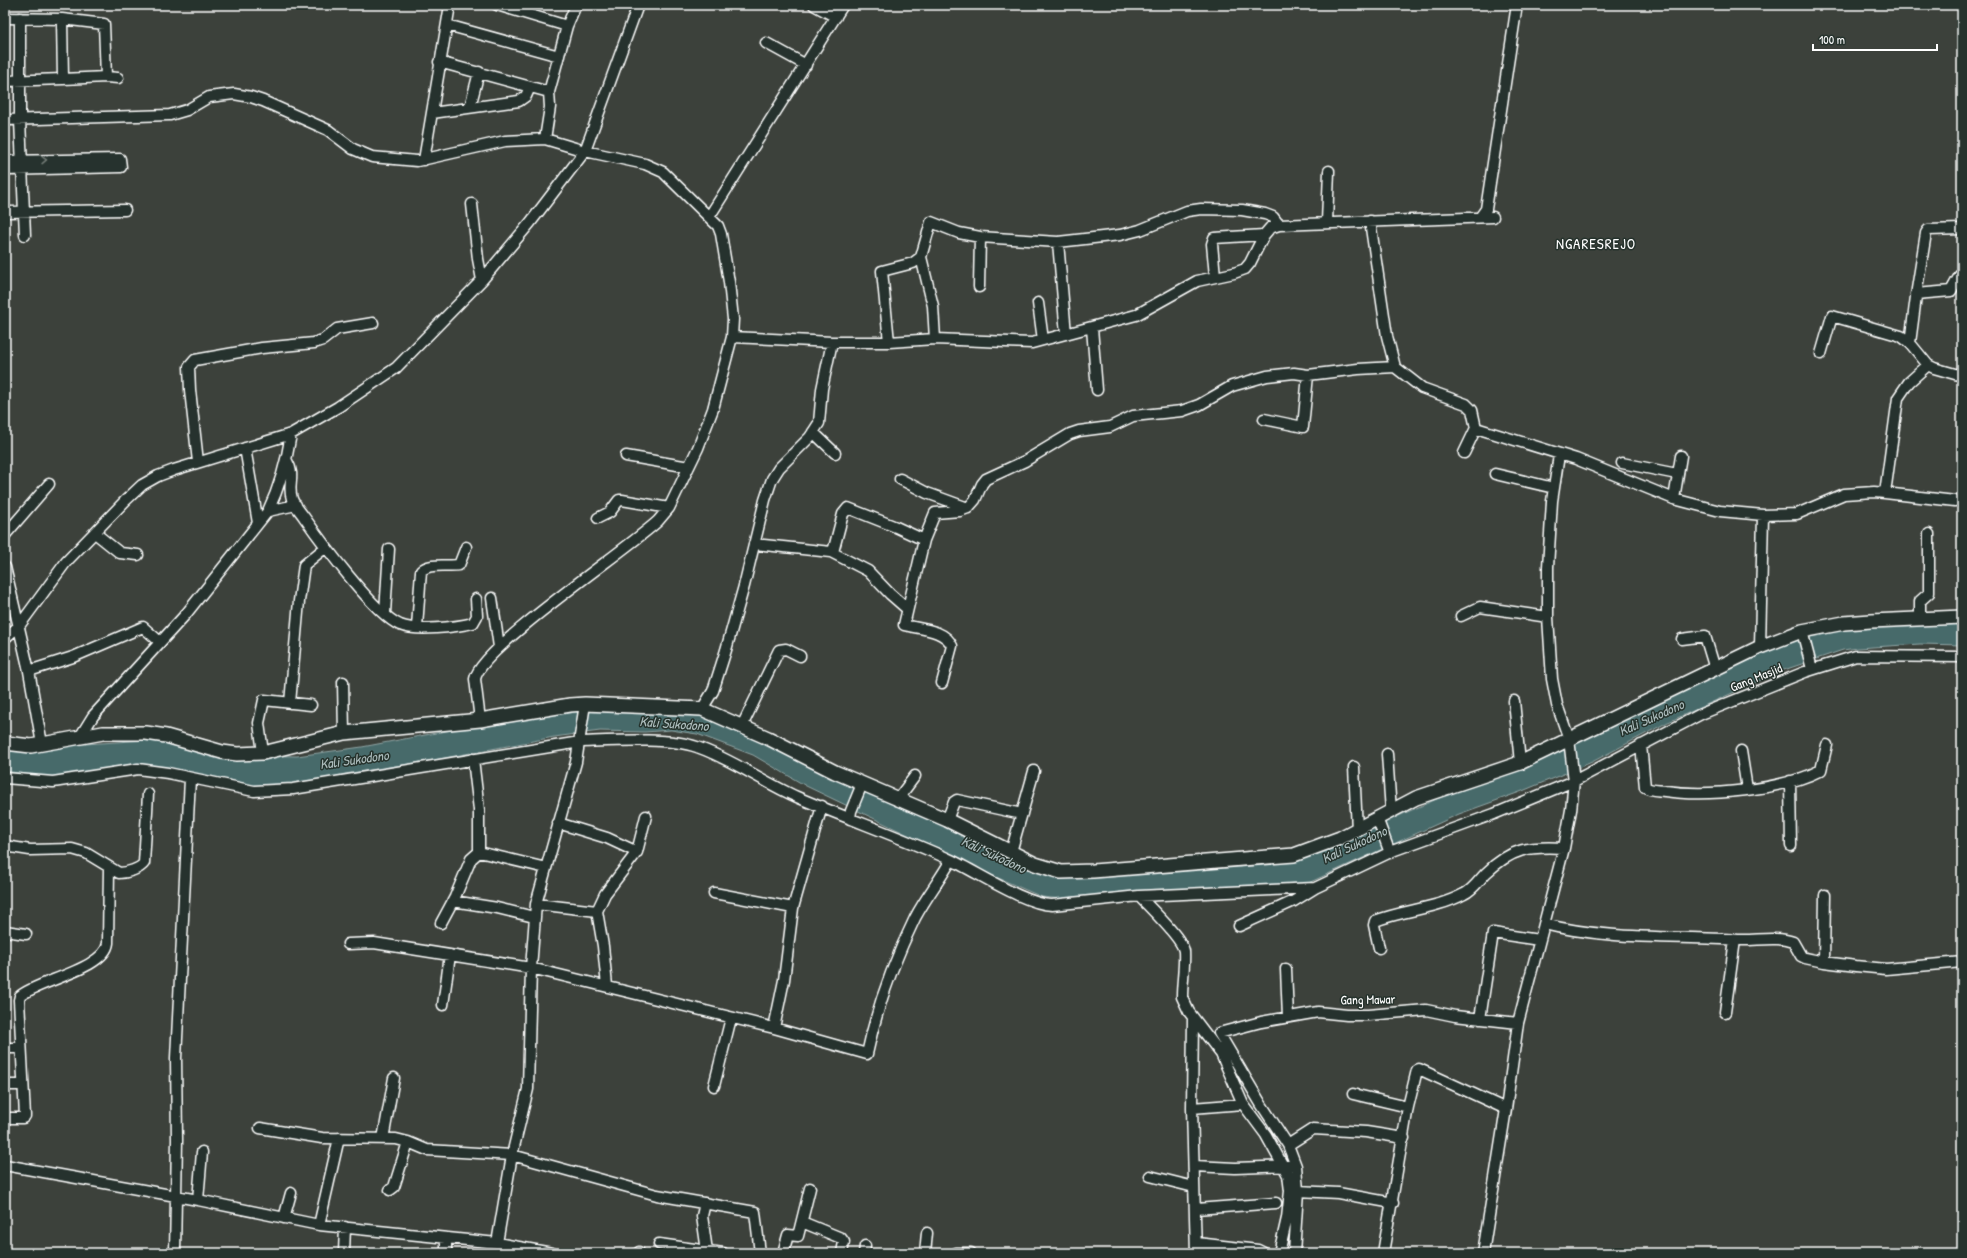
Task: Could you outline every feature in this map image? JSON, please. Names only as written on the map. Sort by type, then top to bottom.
[{"type":"main road","points":[[5,743],[31,746],[80,737],[123,732],[146,732],[166,736],[222,752],[237,754],[263,753],[344,734],[480,720],[585,705],[702,709],[742,726],[861,785],[947,820],[1011,852],[1055,871],[1094,871],[1294,855],[1340,838],[1378,820],[1391,811],[1416,798],[1520,763],[1760,647],[1803,632],[1844,623],[1962,617]]},
{"type":"street","points":[[424,160],[439,62],[450,5]]},
{"type":"street","points":[[497,5],[567,26]]},
{"type":"street","points":[[545,139],[550,107],[549,92],[567,26],[576,5]]},
{"type":"street","points":[[5,638],[19,626],[66,562],[142,485],[158,476],[198,462],[291,434],[363,391],[396,368],[482,280],[530,223],[585,151],[638,5]]},
{"type":"street","points":[[814,5],[836,17]]},
{"type":"street","points":[[709,217],[843,5]]},
{"type":"street","points":[[736,337],[832,342],[889,342],[935,339],[1032,343],[1136,315],[1191,284],[1215,276],[1234,273],[1245,269],[1270,228],[1279,225],[1487,216],[1486,209],[1516,11]]},
{"type":"street","points":[[5,18],[62,19],[104,24],[106,77]]},
{"type":"street","points":[[20,18],[20,120],[26,235]]},
{"type":"street","points":[[62,19],[63,79]]},
{"type":"street","points":[[447,25],[559,56]]},
{"type":"street","points":[[766,43],[806,65]]},
{"type":"street","points":[[439,62],[549,92]]},
{"type":"street","points":[[470,107],[479,72]]},
{"type":"street","points":[[5,81],[106,77],[118,78]]},
{"type":"street","points":[[432,113],[519,101],[526,96],[530,87]]},
{"type":"street","points":[[5,120],[170,115],[187,110],[209,97],[234,94],[263,101],[328,130],[353,149],[372,157],[407,161],[424,160],[505,141],[545,139],[585,151],[656,167],[709,217],[721,234],[736,337],[713,409],[698,448],[669,508],[647,531],[499,647],[476,673],[475,686],[480,720]]},
{"type":"street","points":[[5,161],[22,165],[121,167],[120,159],[22,165],[5,170]]},
{"type":"street","points":[[1327,222],[1329,171]]},
{"type":"street","points":[[472,204],[478,259],[482,280]]},
{"type":"street","points":[[935,339],[933,306],[921,257],[931,222],[959,233],[980,237],[1058,242],[1120,235],[1140,230],[1187,211],[1201,209],[1235,210],[1265,214],[1273,217],[1279,225]]},
{"type":"street","points":[[5,212],[125,210]]},
{"type":"street","points":[[1370,220],[1387,336],[1395,367],[1422,388],[1466,404],[1472,410],[1476,428],[1464,453]]},
{"type":"street","points":[[1910,343],[1926,233],[1928,230],[1962,229]]},
{"type":"street","points":[[1215,276],[1212,244],[1214,238],[1264,236]]},
{"type":"street","points":[[979,287],[980,237]]},
{"type":"street","points":[[1058,242],[1066,334]]},
{"type":"street","points":[[889,342],[882,271],[913,262],[921,257]]},
{"type":"street","points":[[1916,294],[1951,290],[1960,275]]},
{"type":"street","points":[[1038,303],[1043,340]]},
{"type":"street","points":[[1821,354],[1832,316],[1892,332],[1910,343],[1928,365],[1962,376]]},
{"type":"street","points":[[198,462],[190,390],[189,367],[191,363],[195,360],[262,348],[314,343],[323,340],[338,329],[373,323]]},
{"type":"street","points":[[1092,328],[1098,390]]},
{"type":"street","points":[[702,709],[713,691],[735,619],[765,500],[772,479],[779,468],[813,432],[819,423],[822,390],[832,342]]},
{"type":"street","points":[[1885,493],[1898,398],[1909,382],[1928,365]]},
{"type":"street","points":[[942,683],[952,646],[950,641],[939,633],[904,625],[906,608],[924,540],[935,513],[960,511],[968,508],[975,500],[979,489],[986,479],[1025,461],[1070,434],[1079,431],[1110,427],[1132,416],[1182,411],[1199,405],[1232,386],[1267,376],[1294,373],[1308,375],[1358,369],[1395,367]]},
{"type":"street","points":[[1264,419],[1303,427],[1308,375]]},
{"type":"street","points":[[1476,428],[1559,455],[1576,459],[1674,499],[1720,511],[1763,514],[1803,513],[1829,499],[1844,494],[1874,492],[1955,501]]},
{"type":"street","points":[[813,432],[835,453]]},
{"type":"street","points":[[291,434],[287,461],[292,474],[292,499],[326,547],[374,604],[384,613],[402,626],[451,627],[473,623],[477,616],[476,599]]},
{"type":"street","points":[[245,448],[258,524]]},
{"type":"street","points":[[1482,1253],[1506,1109],[1518,1023],[1564,848],[1571,810],[1574,778],[1569,740],[1557,705],[1552,679],[1548,617],[1548,567],[1554,488],[1559,455]]},
{"type":"street","points":[[626,456],[689,467]]},
{"type":"street","points":[[1674,499],[1681,456]]},
{"type":"street","points":[[80,737],[93,716],[186,614],[268,511],[276,495],[283,466],[287,461]]},
{"type":"street","points":[[1622,463],[1677,474]]},
{"type":"street","points":[[1495,474],[1554,488]]},
{"type":"street","points":[[900,479],[927,493],[968,508]]},
{"type":"street","points":[[5,535],[49,484]]},
{"type":"street","points":[[598,518],[610,512],[619,500],[669,508]]},
{"type":"street","points":[[268,511],[296,505]]},
{"type":"street","points":[[833,552],[843,514],[848,508],[890,524],[924,540]]},
{"type":"street","points":[[1760,647],[1763,514]]},
{"type":"street","points":[[94,532],[120,553],[138,555]]},
{"type":"street","points":[[1920,619],[1920,601],[1929,593],[1929,534]]},
{"type":"street","points":[[754,544],[833,552],[868,571],[906,608]]},
{"type":"street","points":[[290,703],[299,601],[304,564],[326,547]]},
{"type":"street","points":[[417,627],[421,571],[424,568],[434,566],[460,565],[466,547]]},
{"type":"street","points":[[384,613],[389,549]]},
{"type":"street","points":[[5,569],[29,671],[42,744]]},
{"type":"street","points":[[492,598],[499,647]]},
{"type":"street","points":[[1461,616],[1480,607],[1548,617]]},
{"type":"street","points":[[29,671],[73,657],[143,626],[160,642]]},
{"type":"street","points":[[1803,632],[1811,666]]},
{"type":"street","points":[[1682,639],[1705,636],[1715,669]]},
{"type":"street","points":[[742,726],[779,650],[786,649],[800,656]]},
{"type":"street","name":"Gang Masjid","points":[[1239,926],[1294,901],[1315,888],[1389,851],[1574,778],[1701,714],[1811,666],[1856,656],[1962,657]]},
{"type":"street","points":[[343,682],[344,734]]},
{"type":"street","points":[[263,753],[259,730],[262,702],[266,699],[311,705]]},
{"type":"street","points":[[1514,701],[1520,763]]},
{"type":"street","points":[[497,1243],[512,1155],[528,1089],[531,968],[536,904],[580,739],[585,705]]},
{"type":"street","points":[[5,778],[53,782],[138,769],[254,791],[277,790],[473,759],[580,739],[678,743],[697,747],[797,796],[850,815],[951,860],[1025,898],[1045,905],[1146,896],[1315,888]]},
{"type":"street","points":[[1641,745],[1644,785],[1646,788],[1683,794],[1717,793],[1790,781],[1821,770],[1827,745]]},
{"type":"street","points":[[1742,751],[1747,789]]},
{"type":"street","points":[[1387,754],[1391,811]]},
{"type":"street","points":[[441,923],[453,901],[471,859],[478,852],[479,810],[473,759]]},
{"type":"street","points":[[1354,767],[1357,830]]},
{"type":"street","points":[[1011,852],[1034,771]]},
{"type":"street","points":[[897,800],[915,776]]},
{"type":"street","points":[[175,1253],[177,1196],[176,1058],[190,779]]},
{"type":"street","points":[[1790,781],[1791,846]]},
{"type":"street","points":[[850,815],[861,785]]},
{"type":"street","points":[[5,846],[30,850],[72,849],[86,853],[119,873],[125,873],[142,865],[144,862],[148,794]]},
{"type":"street","points":[[947,820],[954,802],[957,800],[1022,814]]},
{"type":"street","points":[[774,1028],[784,980],[793,908],[822,806]]},
{"type":"street","points":[[607,986],[604,946],[597,911],[605,894],[637,852],[646,816]]},
{"type":"street","points":[[1378,820],[1389,851]]},
{"type":"street","points":[[558,823],[607,838],[637,852]]},
{"type":"street","points":[[1379,948],[1374,925],[1375,921],[1428,907],[1464,894],[1498,862],[1520,850],[1536,847],[1564,848]]},
{"type":"street","points":[[478,852],[546,868]]},
{"type":"street","points":[[348,944],[374,943],[531,968],[774,1028],[867,1054],[875,1016],[891,972],[916,917],[951,860]]},
{"type":"street","points":[[5,1118],[24,1117],[20,996],[64,977],[92,962],[106,951],[108,943],[110,868]]},
{"type":"street","points":[[714,893],[793,908]]},
{"type":"street","points":[[1146,896],[1158,919],[1179,938],[1184,950],[1182,997],[1193,1018],[1220,1054],[1243,1104],[1290,1166]]},
{"type":"street","points":[[1824,962],[1825,896]]},
{"type":"street","points":[[453,901],[497,908],[534,917]]},
{"type":"street","points":[[536,904],[597,911]]},
{"type":"street","points":[[1544,924],[1561,928],[1613,935],[1735,940],[1788,940],[1795,944],[1801,956],[1824,962],[1886,969],[1962,962]]},
{"type":"street","points":[[5,931],[26,934]]},
{"type":"street","points":[[1480,1019],[1492,934],[1494,933],[1539,940]]},
{"type":"street","points":[[1725,1012],[1735,940]]},
{"type":"street","points":[[443,1005],[450,955]]},
{"type":"street","points":[[1286,969],[1288,1017]]},
{"type":"street","name":"Gang Mawar","points":[[1288,1145],[1261,1104],[1219,1033],[1288,1017],[1318,1012],[1347,1015],[1368,1015],[1420,1010],[1455,1016],[1518,1023]]},
{"type":"street","points":[[714,1086],[731,1018]]},
{"type":"street","points":[[1193,1018],[1192,1108],[1197,1248],[1258,1250],[1264,1253]]},
{"type":"street","points":[[5,1048],[21,1048]]},
{"type":"street","points":[[1383,1253],[1393,1204],[1408,1107],[1416,1071],[1419,1069],[1506,1109]]},
{"type":"street","points":[[383,1139],[394,1078]]},
{"type":"street","points":[[5,1086],[23,1085]]},
{"type":"street","points":[[1353,1094],[1408,1107]]},
{"type":"street","points":[[1192,1108],[1243,1104]]},
{"type":"street","points":[[260,1128],[322,1138],[383,1139],[408,1142],[427,1150],[512,1155],[657,1195],[755,1212],[760,1253]]},
{"type":"street","points":[[1294,1253],[1298,1191],[1290,1166],[1288,1145],[1313,1129],[1366,1132],[1404,1138]]},
{"type":"street","points":[[319,1225],[339,1138]]},
{"type":"street","points":[[390,1190],[394,1187],[408,1142]]},
{"type":"street","points":[[198,1200],[202,1152]]},
{"type":"street","points":[[5,1165],[198,1200],[319,1225],[497,1243],[510,1249],[552,1253]]},
{"type":"street","points":[[1194,1166],[1236,1168],[1290,1166]]},
{"type":"street","points":[[1279,1253],[1287,1218],[1290,1191],[1288,1175],[1290,1166]]},
{"type":"street","points":[[1150,1176],[1194,1187]]},
{"type":"street","points":[[783,1253],[788,1235],[798,1236],[810,1188]]},
{"type":"street","points":[[1298,1191],[1338,1194],[1393,1204]]},
{"type":"street","points":[[284,1218],[291,1193]]},
{"type":"street","points":[[1196,1209],[1276,1203]]},
{"type":"street","points":[[705,1204],[702,1216],[706,1251]]},
{"type":"street","points":[[802,1222],[841,1238],[844,1242],[842,1253]]},
{"type":"street","points":[[344,1253],[345,1227]]},
{"type":"street","points":[[925,1253],[927,1233]]},
{"type":"street","points":[[446,1238],[446,1253]]},
{"type":"street","points":[[659,1244],[686,1251],[723,1253]]},
{"type":"street","points":[[956,1253],[971,1253]]},
{"type":"water","name":"Kali Sukodono","points":[[1962,619],[1962,645],[1920,644],[1843,650],[1781,671],[1666,723],[1592,762],[1520,792],[1459,814],[1306,884],[1062,899],[1042,897],[996,877],[806,786],[753,755],[697,734],[671,730],[645,732],[600,731],[554,737],[434,760],[345,774],[291,788],[244,788],[150,766],[57,779],[5,771],[5,747],[54,746],[148,740],[181,744],[229,755],[297,756],[362,747],[573,707],[704,712],[1037,868],[1299,856],[1349,838],[1466,786],[1782,641],[1832,627]]},
{"type":"district","name":"NGARESREJO","points":[[1596,243]]}]
